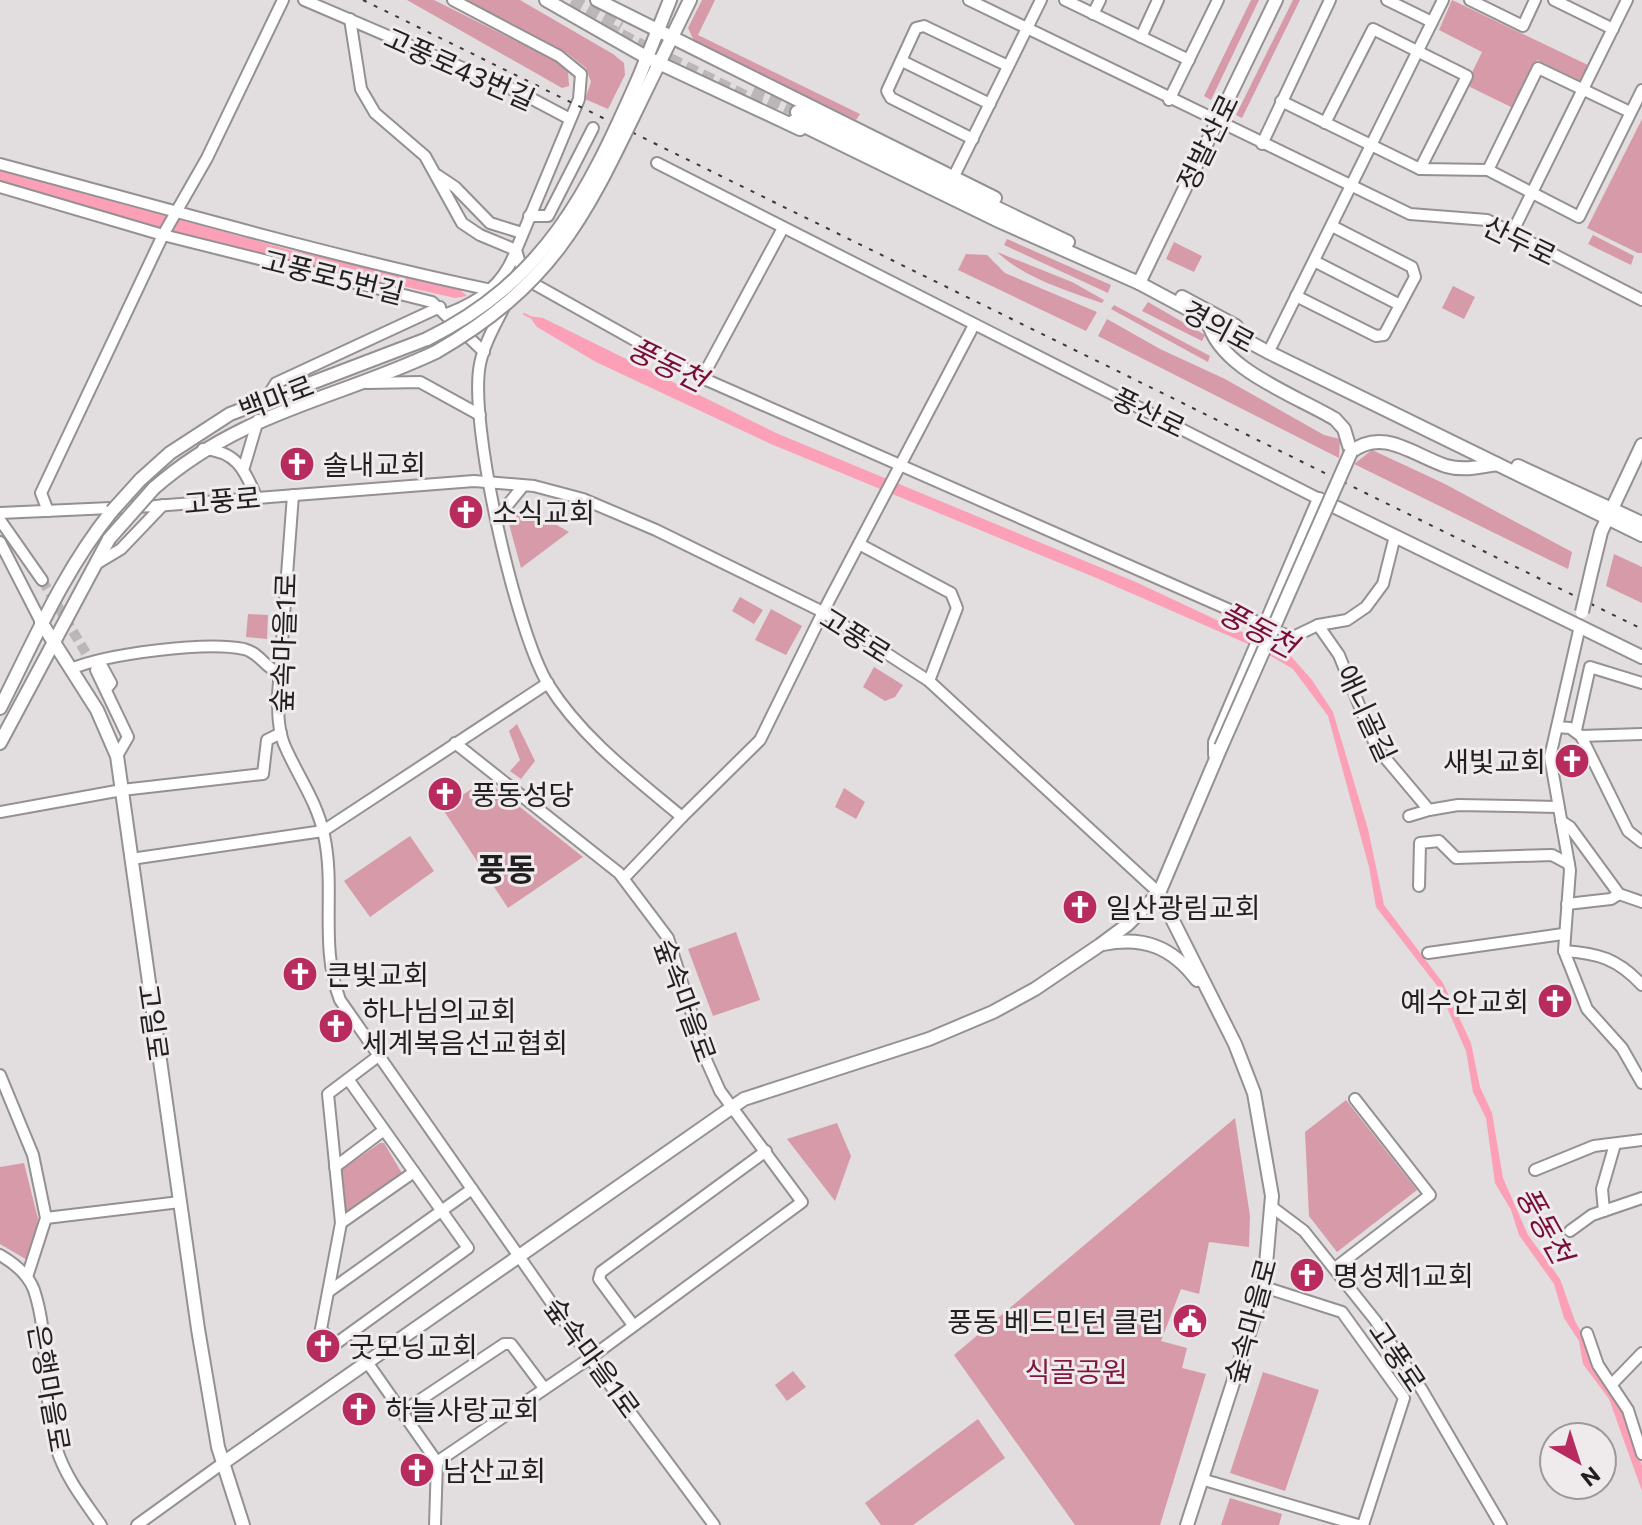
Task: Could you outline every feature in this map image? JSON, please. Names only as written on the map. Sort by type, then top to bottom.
[{"type":"main road","points":[[546,0],[646,57],[942,200],[1044,244],[1058,241],[1042,223],[954,176],[597,0]]},
{"type":"main road","points":[[644,80],[646,57],[670,0]]},
{"type":"main road","points":[[644,80],[661,64],[690,0]]},
{"type":"main road","name":"정발산로","points":[[1140,280],[1276,0]]},
{"type":"main road","name":"백마로","points":[[41,622],[95,533],[140,480],[210,426],[266,399],[427,339],[452,326],[508,285],[558,231],[593,180],[644,80]]},
{"type":"main road","name":"백마로","points":[[92,566],[109,539],[154,488],[203,449],[258,420],[365,383],[436,352],[487,320],[517,296],[568,239],[607,174],[644,80]]},
{"type":"main road","name":"경의로","points":[[796,116],[1272,345],[1610,514],[1642,535]]},
{"type":"main road","name":"경의로","points":[[1140,280],[1208,321],[1497,464],[1610,514],[1642,523]]},
{"type":"main road","points":[[1208,321],[1211,333],[1229,358],[1335,419],[1344,429],[1351,452]]},
{"type":"main road","points":[[223,1463],[731,1106],[761,1092],[929,1039],[993,1012],[1035,989],[1127,925],[1159,893],[1351,452],[1370,440],[1384,440],[1464,469],[1497,464]]},
{"type":"main road","points":[[1581,619],[1592,569],[1610,514],[1642,445]]},
{"type":"main road","points":[[1215,763],[1215,742],[1319,499]]},
{"type":"main road","name":"풍산로","points":[[1319,499],[1581,619],[1642,657]]},
{"type":"main road","points":[[1215,763],[1226,750],[1334,508]]},
{"type":"main road","points":[[0,743],[92,566]]},
{"type":"main road","points":[[0,708],[41,622]]},
{"type":"main road","name":"고일로","points":[[41,622],[97,710],[117,756],[198,1329],[223,1463],[243,1525]]},
{"type":"main road","name":"숲속마을로","points":[[1159,893],[1216,1005],[1254,1093],[1272,1207],[1264,1287],[1187,1525]]},
{"type":"main road","points":[[1100,945],[1130,939],[1158,945],[1184,962],[1216,1005]]},
{"type":"street","points":[[48,511],[41,493],[164,234],[283,0]]},
{"type":"street","name":"고풍로43번길","points":[[304,0],[521,93],[570,119]]},
{"type":"street","name":"고풍로43번길","points":[[350,19],[361,89],[375,113],[425,156],[462,223],[480,235],[516,250],[579,99],[581,74],[559,56],[453,0]]},
{"type":"street","name":"산두로","points":[[969,0],[1169,100],[1410,214],[1470,217],[1512,233],[1642,300]]},
{"type":"street","points":[[954,176],[1041,0]]},
{"type":"street","points":[[1065,0],[1189,60]]},
{"type":"street","points":[[1093,14],[1100,0]]},
{"type":"street","points":[[1141,37],[1158,0]]},
{"type":"street","points":[[1169,100],[1218,0]]},
{"type":"street","points":[[1262,144],[1330,0]]},
{"type":"street","points":[[1387,0],[1432,22]]},
{"type":"street","name":"경의로","points":[[1272,345],[1443,0]]},
{"type":"street","points":[[1470,0],[1523,26],[1535,0]]},
{"type":"street","points":[[1554,0],[1613,29]]},
{"type":"street","points":[[1512,233],[1627,0]]},
{"type":"street","points":[[973,139],[891,98],[887,91],[916,28],[924,26],[1008,66]]},
{"type":"street","points":[[1325,123],[1373,29],[1467,76],[1420,169]]},
{"type":"street","points":[[902,61],[990,104]]},
{"type":"street","points":[[1488,170],[1538,68],[1630,112]]},
{"type":"street","points":[[1281,101],[1420,169],[1488,170],[1579,217],[1642,90]]},
{"type":"street","points":[[529,216],[548,216],[593,128]]},
{"type":"street","name":"풍산로","points":[[657,163],[1319,499]]},
{"type":"street","name":"고풍로5번길","points":[[0,164],[175,216],[491,290],[508,300]]},
{"type":"street","name":"고풍로43번길","points":[[435,174],[455,187],[490,223],[522,233]]},
{"type":"street","name":"고풍로5번길","points":[[0,187],[164,234],[432,302],[484,352]]},
{"type":"street","points":[[1296,296],[1376,336],[1384,335],[1415,277],[1412,267],[1332,226]]},
{"type":"street","points":[[702,378],[783,228]]},
{"type":"street","points":[[516,250],[523,286]]},
{"type":"street","points":[[266,399],[276,383],[443,311],[473,304],[491,290],[510,267],[516,250]]},
{"type":"street","points":[[1314,261],[1400,305]]},
{"type":"street","points":[[522,270],[536,270],[539,279],[536,285]]},
{"type":"street","points":[[682,817],[606,752],[548,683],[524,629],[497,518],[477,398],[484,352],[508,300],[523,286],[536,285],[702,378],[898,468],[1263,628]]},
{"type":"street","points":[[624,878],[760,740],[823,612],[974,325]]},
{"type":"street","points":[[365,383],[420,382],[480,415]]},
{"type":"street","points":[[244,467],[258,420]]},
{"type":"street","points":[[203,449],[226,453],[244,467],[256,496]]},
{"type":"street","name":"고풍로","points":[[0,513],[163,505],[474,481],[523,486],[583,499],[656,530],[823,612],[929,681],[1159,893]]},
{"type":"street","points":[[497,518],[523,486]]},
{"type":"street","name":"숲속마을1로","points":[[293,495],[279,673],[281,733],[315,805],[327,850],[330,976],[340,1000],[377,1057],[590,1358],[714,1525]]},
{"type":"street","points":[[92,566],[121,549],[163,505]]},
{"type":"street","points":[[0,520],[42,580]]},
{"type":"street","points":[[1276,634],[1293,637],[1318,625],[1347,620],[1366,607],[1383,584],[1395,536]]},
{"type":"street","name":"고일로","points":[[0,542],[41,622]]},
{"type":"street","points":[[859,544],[951,593],[957,608],[929,681]]},
{"type":"street","points":[[1581,619],[1550,757],[1569,864],[1564,951],[1587,1009],[1622,1048],[1642,1083]]},
{"type":"street","name":"애니골길","points":[[1318,625],[1339,655],[1376,747],[1429,810]]},
{"type":"street","points":[[71,669],[201,648],[243,649],[257,654],[268,669],[279,673]]},
{"type":"street","points":[[98,665],[128,737],[117,756]]},
{"type":"street","points":[[1642,683],[1590,667],[1579,733],[1628,831],[1642,842]]},
{"type":"street","points":[[131,859],[323,831],[548,683]]},
{"type":"street","points":[[1557,727],[1579,733],[1642,734]]},
{"type":"street","points":[[0,812],[122,790],[263,774],[267,740],[281,733]]},
{"type":"street","name":"숲속마을로","points":[[455,743],[624,878],[668,938],[707,1062],[731,1106],[802,1202],[633,1325]]},
{"type":"street","points":[[1409,816],[1458,805],[1558,807]]},
{"type":"street","points":[[1561,821],[1570,827],[1619,894],[1642,902]]},
{"type":"street","points":[[1419,886],[1420,843],[1439,841],[1456,858],[1552,855],[1569,864]]},
{"type":"street","points":[[1567,904],[1611,899],[1619,894]]},
{"type":"street","points":[[1428,953],[1563,934]]},
{"type":"street","points":[[1564,951],[1606,956],[1626,968],[1642,985]]},
{"type":"street","points":[[348,1079],[468,1248],[334,1345],[321,1329],[341,1223],[328,1094],[377,1057]]},
{"type":"street","points":[[0,1075],[33,1155],[46,1218],[27,1277],[0,1255]]},
{"type":"street","points":[[1335,1268],[1430,1195],[1355,1099]]},
{"type":"street","points":[[335,1167],[384,1130]]},
{"type":"street","points":[[1535,1170],[1594,1146],[1642,1140]]},
{"type":"street","points":[[1604,1211],[1602,1189],[1615,1144]]},
{"type":"street","points":[[437,1462],[590,1358],[633,1325],[599,1279],[601,1272],[766,1151]]},
{"type":"street","points":[[341,1223],[414,1172]]},
{"type":"street","points":[[328,1292],[472,1189]]},
{"type":"street","points":[[1570,1231],[1604,1211],[1642,1198]]},
{"type":"street","points":[[46,1218],[180,1202]]},
{"type":"street","name":"고풍로","points":[[1272,1207],[1304,1231],[1335,1268],[1422,1390],[1501,1525]]},
{"type":"street","name":"은행마을로","points":[[27,1277],[34,1291],[50,1421],[58,1451],[69,1475],[101,1525]]},
{"type":"street","points":[[1201,1479],[1360,1525],[1404,1398],[1342,1312],[1264,1287]]},
{"type":"street","points":[[1587,1333],[1598,1365],[1628,1410],[1642,1454]]},
{"type":"street","points":[[402,1412],[504,1344],[511,1344],[544,1388]]},
{"type":"street","points":[[1612,1384],[1642,1353]]},
{"type":"street","points":[[367,1362],[437,1462],[435,1525]]},
{"type":"street","points":[[137,1525],[223,1463]]},
{"type":"green space","points":[[407,0],[434,0],[554,60],[568,72],[569,86],[562,88]]},
{"type":"green space","points":[[462,0],[520,0],[613,54],[624,63],[625,75],[608,109],[585,99],[591,82],[586,68],[567,53]]},
{"type":"green space","points":[[702,0],[715,0],[698,35],[860,114],[856,120],[694,41],[688,28]]},
{"type":"green space","points":[[1251,0],[1259,0],[1211,100],[1204,96]]},
{"type":"green space","points":[[1293,0],[1300,0],[1242,118],[1236,115]]},
{"type":"green space","points":[[1452,0],[1590,66],[1583,82],[1537,60],[1513,108],[1466,85],[1482,52],[1439,30]]},
{"type":"green space","points":[[1642,119],[1642,253],[1638,253],[1587,228]]},
{"type":"green space","points":[[1593,235],[1634,256],[1631,265],[1588,244]]},
{"type":"green space","points":[[1007,239],[1111,285],[1108,293],[1004,245]]},
{"type":"green space","points":[[1174,242],[1202,256],[1194,272],[1166,259]]},
{"type":"green space","points":[[997,252],[1072,282],[1104,300],[1102,303],[1047,283],[1021,270]]},
{"type":"green space","points":[[966,254],[987,255],[1005,273],[1097,312],[1086,331],[958,270]]},
{"type":"green space","points":[[1453,286],[1475,297],[1464,319],[1442,308]]},
{"type":"green space","points":[[1148,302],[1205,335],[1202,341],[1142,311]]},
{"type":"green space","points":[[1114,305],[1210,356],[1208,362],[1111,309]]},
{"type":"green space","points":[[1107,319],[1160,349],[1225,379],[1324,435],[1340,439],[1339,458],[1098,336]]},
{"type":"green space","points":[[1372,450],[1443,483],[1572,552],[1568,569],[1354,464]]},
{"type":"green space","points":[[524,506],[569,532],[521,568],[509,524]]},
{"type":"green space","points":[[1614,554],[1642,567],[1642,603],[1606,586]]},
{"type":"green space","points":[[740,597],[763,610],[754,624],[732,611]]},
{"type":"green space","points":[[771,609],[802,626],[786,655],[755,640]]},
{"type":"green space","points":[[248,614],[268,615],[267,639],[246,637]]},
{"type":"green space","points":[[874,667],[903,685],[895,697],[885,701],[863,687]]},
{"type":"green space","points":[[517,724],[535,761],[521,779],[510,771],[520,760],[509,731]]},
{"type":"green space","points":[[486,780],[583,857],[508,908],[442,808]]},
{"type":"green space","points":[[844,788],[865,802],[856,819],[835,807]]},
{"type":"green space","points":[[410,836],[434,871],[370,917],[344,881]]},
{"type":"green space","points":[[736,932],[760,1000],[713,1016],[688,949]]},
{"type":"green space","points":[[1346,1100],[1417,1190],[1337,1252],[1309,1216],[1305,1132]]},
{"type":"green space","name":"식골공원","points":[[1235,1118],[1250,1216],[1249,1247],[1209,1242],[1199,1294],[1181,1289],[1161,1341],[1187,1348],[1182,1368],[1206,1374],[1160,1525],[1075,1525],[954,1355]]},
{"type":"green space","points":[[837,1123],[851,1156],[835,1201],[787,1139]]},
{"type":"green space","points":[[384,1143],[403,1175],[349,1215],[343,1212],[341,1170]]},
{"type":"green space","points":[[24,1163],[38,1219],[29,1261],[0,1244],[0,1167]]},
{"type":"green space","points":[[793,1371],[806,1387],[787,1401],[775,1385]]},
{"type":"green space","points":[[1263,1372],[1319,1390],[1285,1491],[1230,1473]]},
{"type":"green space","points":[[978,1419],[1005,1458],[913,1525],[881,1525],[865,1503]]},
{"type":"green space","points":[[1230,1498],[1282,1514],[1279,1525],[1221,1525]]},
{"type":"shaded area","points":[[0,170],[294,251],[458,288],[467,296],[455,298],[192,238],[0,183]]},
{"type":"shaded area","points":[[529,316],[543,318],[776,433],[1138,583],[1289,654],[1312,680],[1333,712],[1368,829],[1384,905],[1443,983],[1471,1043],[1480,1087],[1492,1113],[1503,1178],[1528,1235],[1560,1279],[1575,1321],[1620,1402],[1642,1466],[1642,1491],[1609,1399],[1583,1364],[1579,1341],[1564,1318],[1554,1284],[1519,1235],[1511,1210],[1495,1183],[1486,1118],[1473,1092],[1466,1051],[1438,987],[1376,907],[1369,867],[1328,716],[1293,669],[1257,648],[1094,577],[771,444],[596,362],[537,327]]},
{"type":"waterway","name":"풍동천","points":[[524,314],[530,317]]},
{"type":"tunnel","points":[[572,0],[621,27]]},
{"type":"tunnel","points":[[605,27],[775,111]]},
{"type":"tunnel","points":[[753,91],[797,112]]},
{"type":"tunnel","points":[[42,580],[95,668]]},
{"type":"railway","points":[[363,0],[1642,629]]},
{"type":"place","name":"솔내교회","points":[[297,464]]},
{"type":"place","name":"소식교회","points":[[466,512]]},
{"type":"place","name":"새빛교회","points":[[1572,761]]},
{"type":"place","name":"풍동성당","points":[[445,794]]},
{"type":"place","name":"일산광림교회","points":[[1080,907]]},
{"type":"place","name":"큰빛교회","points":[[300,974]]},
{"type":"place","name":"예수안교회","points":[[1555,1001]]},
{"type":"place","name":"하나님의교회 세계복음선교협회","points":[[336,1026]]},
{"type":"place","name":"명성제1교회","points":[[1307,1275]]},
{"type":"place","name":"풍동 베드민턴 클럽","points":[[1190,1321]]},
{"type":"place","name":"굿모닝교회","points":[[323,1346]]},
{"type":"place","name":"하늘사랑교회","points":[[359,1409]]},
{"type":"place","name":"남산교회","points":[[417,1470]]},
{"type":"district","name":"풍동","points":[[506,868]]}]
